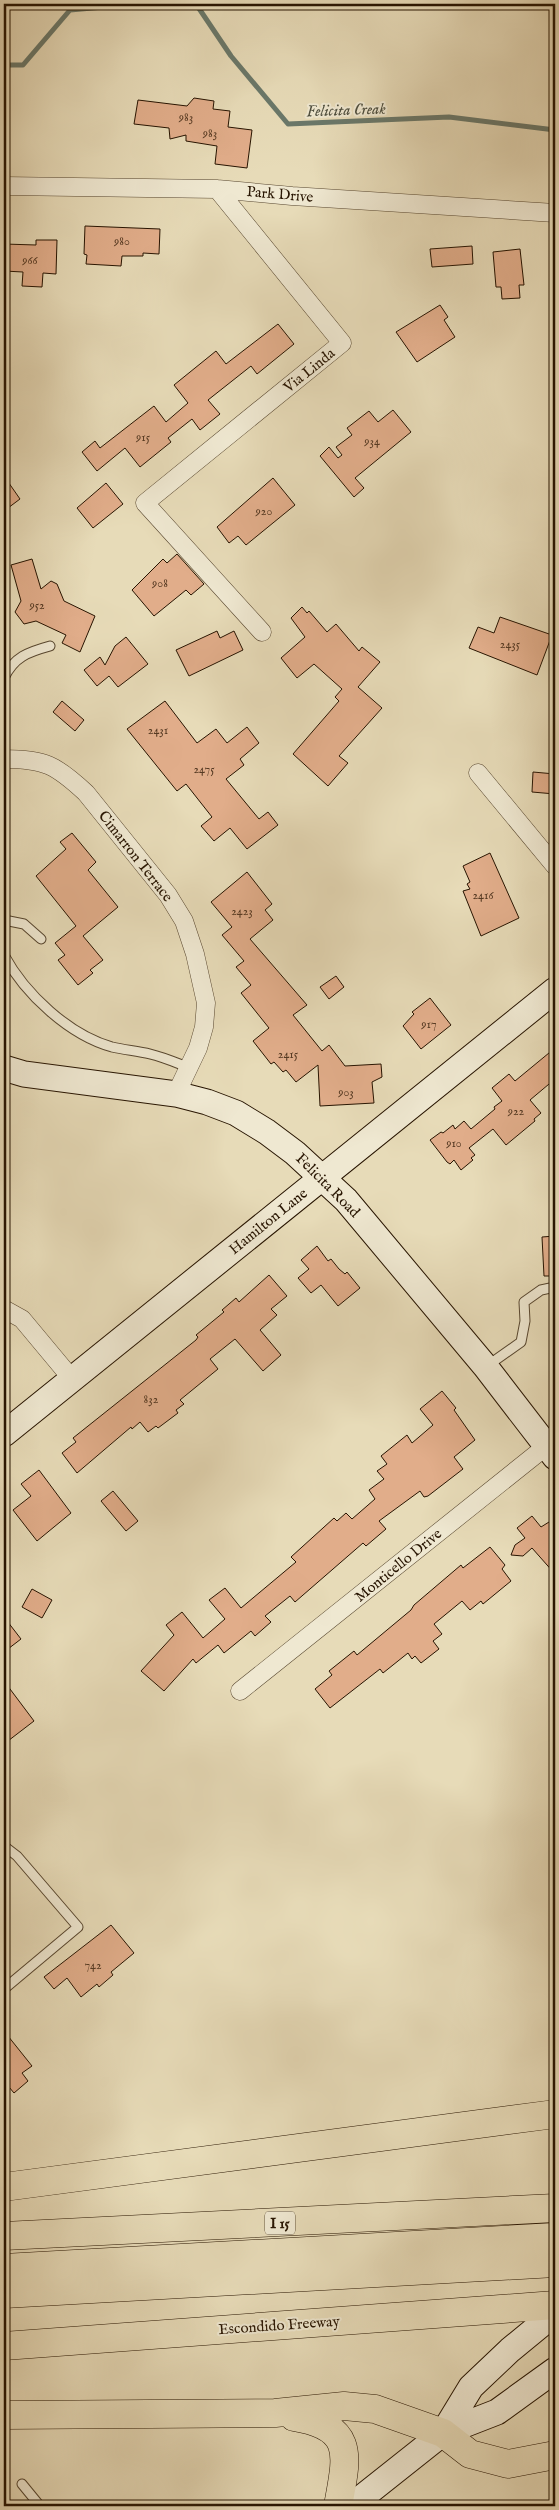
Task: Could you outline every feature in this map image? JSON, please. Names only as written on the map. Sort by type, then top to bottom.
[{"type":"highway","points":[[4,2187],[555,2114]]},
{"type":"highway","name":"I 15","points":[[4,2236],[555,2208]]},
{"type":"highway","points":[[4,2248],[67,2234]]},
{"type":"highway","points":[[4,2268],[555,2236]]},
{"type":"highway","points":[[4,2294],[544,2264]]},
{"type":"highway","name":"Escondido Freeway","points":[[4,2346],[555,2304]]},
{"type":"highway","points":[[4,2415],[275,2413],[344,2406],[375,2409],[443,2433],[470,2454],[508,2464],[555,2455]]},
{"type":"highway","points":[[275,2413],[322,2423],[340,2439],[344,2451],[345,2468],[338,2506]]},
{"type":"main road","name":"Hamilton Lane","points":[[4,1434],[555,990]]},
{"type":"main road","name":"Felicita Road","points":[[4,1068],[24,1074],[176,1094],[207,1102],[236,1113],[295,1153],[346,1200],[552,1447]]},
{"type":"main road","points":[[443,2433],[471,2387],[510,2350],[555,2313]]},
{"type":"main road","points":[[351,2506],[443,2433],[497,2412],[555,2370]]},
{"type":"street","name":"Park Drive","points":[[4,186],[217,188],[292,196],[555,213]]},
{"type":"street","name":"Via Linda","points":[[217,188],[342,343],[145,503],[262,632]]},
{"type":"street","name":"Cimarron Terrace","points":[[4,760],[34,759],[59,770],[73,781],[86,793],[168,895],[184,921],[195,954],[206,1003],[204,1027],[190,1068],[176,1094]]},
{"type":"street","points":[[478,773],[555,866]]},
{"type":"street","points":[[4,1309],[22,1319],[72,1379]]},
{"type":"street","name":"Monticello Drive","points":[[240,1691],[552,1447]]},
{"type":"lane","points":[[4,678],[16,659],[30,652],[50,646]]},
{"type":"lane","points":[[4,920],[24,924],[41,939]]},
{"type":"lane","points":[[4,955],[12,970],[41,1002],[90,1038],[112,1047],[152,1054],[190,1068]]},
{"type":"lane","points":[[486,1366],[521,1342],[525,1321],[524,1302],[541,1290],[555,1286]]},
{"type":"lane","points":[[4,1846],[17,1856],[78,1927],[4,1990]]},
{"type":"lane","points":[[22,2484],[40,2506]]},
{"type":"building","points":[[194,98],[214,101],[213,109],[230,111],[228,127],[252,130],[247,168],[215,164],[217,146],[186,141],[186,135],[170,139],[169,128],[134,124],[138,100],[187,106]]},
{"type":"building","points":[[85,226],[160,229],[159,254],[143,253],[143,256],[122,256],[121,266],[86,264],[87,255],[84,254]]},
{"type":"building","points":[[36,240],[57,240],[56,274],[43,273],[42,287],[22,286],[23,272],[4,271],[4,244],[36,245]]},
{"type":"building","points":[[472,246],[473,264],[432,267],[430,249]]},
{"type":"building","points":[[520,249],[524,285],[519,285],[520,298],[502,299],[501,287],[496,287],[493,252]]},
{"type":"building","points":[[440,305],[448,317],[444,320],[455,337],[417,362],[396,332]]},
{"type":"building","points":[[278,324],[294,344],[257,374],[251,366],[208,400],[220,414],[200,430],[192,419],[168,438],[171,442],[140,467],[125,448],[97,471],[82,452],[95,441],[100,448],[154,406],[166,422],[188,403],[174,385],[216,351],[226,364]]},
{"type":"building","points":[[393,410],[411,432],[355,478],[364,488],[354,497],[320,456],[329,447],[338,458],[342,455],[336,447],[352,435],[347,428],[369,411],[378,422]]},
{"type":"building","points":[[4,476],[20,499],[4,511]]},
{"type":"building","points":[[273,478],[295,505],[246,545],[238,536],[229,543],[217,527]]},
{"type":"building","points":[[106,483],[123,504],[93,528],[77,508]]},
{"type":"building","points":[[177,554],[204,584],[191,595],[186,590],[154,616],[132,590],[163,559],[167,563]]},
{"type":"building","points":[[32,559],[41,589],[51,581],[57,584],[64,601],[95,616],[80,652],[62,643],[66,635],[36,621],[24,624],[15,612],[21,601],[11,565]]},
{"type":"building","points":[[302,607],[307,613],[309,611],[327,632],[336,624],[359,651],[362,647],[380,662],[358,687],[382,708],[339,756],[348,763],[328,786],[293,754],[339,701],[335,697],[342,689],[314,664],[297,678],[281,658],[305,637],[291,618]]},
{"type":"building","points":[[500,617],[552,635],[537,675],[469,648],[478,627],[494,633]]},
{"type":"building","points":[[217,631],[220,638],[234,631],[243,650],[189,676],[176,650]]},
{"type":"building","points":[[126,637],[148,664],[118,687],[109,676],[97,686],[84,670],[100,657],[105,665],[115,646]]},
{"type":"building","points":[[62,701],[84,720],[75,731],[53,712]]},
{"type":"building","points":[[165,701],[197,743],[216,729],[227,743],[247,727],[259,743],[240,759],[244,765],[226,779],[259,819],[268,812],[278,825],[247,849],[230,828],[214,841],[201,826],[212,817],[186,784],[177,791],[127,729]]},
{"type":"building","points":[[533,772],[555,774],[555,794],[532,792]]},
{"type":"building","points":[[72,833],[96,862],[88,870],[118,907],[83,936],[103,960],[90,970],[93,973],[78,985],[58,960],[65,955],[55,943],[76,926],[36,876],[66,849],[60,842]]},
{"type":"building","points":[[490,853],[519,918],[481,936],[463,891],[470,889],[467,884],[470,882],[463,866]]},
{"type":"building","points":[[247,872],[272,904],[265,910],[273,920],[250,939],[307,1005],[293,1015],[322,1051],[329,1045],[345,1066],[381,1064],[382,1077],[372,1082],[374,1103],[320,1106],[318,1065],[296,1082],[286,1070],[283,1072],[274,1062],[271,1064],[253,1041],[269,1028],[241,993],[251,985],[236,967],[244,961],[222,935],[232,927],[211,902]]},
{"type":"building","points":[[336,976],[344,987],[329,999],[320,987]]},
{"type":"building","points":[[430,998],[451,1025],[421,1049],[403,1026],[414,1014],[412,1012]]},
{"type":"building","points":[[555,1048],[555,1079],[530,1100],[541,1113],[534,1119],[535,1121],[506,1145],[493,1129],[469,1148],[475,1155],[471,1158],[473,1160],[461,1170],[454,1160],[450,1164],[447,1162],[430,1140],[453,1125],[455,1129],[464,1121],[471,1129],[502,1101],[492,1088],[509,1074],[515,1081]]},
{"type":"building","points":[[555,1236],[555,1276],[544,1276],[542,1237]]},
{"type":"building","points":[[317,1246],[328,1261],[331,1259],[345,1274],[347,1272],[360,1288],[338,1306],[321,1285],[311,1293],[298,1278],[309,1269],[301,1260]]},
{"type":"building","points":[[269,1275],[287,1296],[271,1309],[277,1315],[260,1330],[281,1355],[263,1371],[235,1339],[210,1359],[218,1369],[180,1400],[184,1404],[176,1410],[178,1413],[158,1428],[156,1426],[148,1432],[140,1422],[132,1429],[131,1427],[77,1473],[62,1453],[76,1442],[73,1438],[196,1340],[198,1337],[196,1335],[224,1312],[222,1310],[236,1298],[239,1302]]},
{"type":"building","points":[[442,1391],[456,1408],[454,1410],[475,1440],[454,1457],[463,1469],[428,1496],[424,1497],[420,1491],[379,1521],[386,1529],[366,1546],[363,1543],[295,1602],[290,1596],[265,1616],[271,1622],[255,1636],[251,1631],[224,1653],[218,1645],[196,1663],[193,1659],[164,1691],[141,1671],[174,1635],[166,1625],[182,1612],[203,1638],[225,1619],[209,1600],[225,1588],[241,1608],[296,1562],[291,1557],[334,1518],[337,1521],[346,1513],[352,1519],[375,1499],[369,1490],[384,1479],[377,1471],[387,1464],[381,1456],[407,1435],[412,1443],[433,1425],[420,1409]]},
{"type":"building","points":[[39,1470],[71,1513],[37,1541],[13,1510],[31,1496],[21,1484]]},
{"type":"building","points":[[113,1491],[138,1521],[126,1531],[101,1501]]},
{"type":"building","points":[[532,1516],[541,1527],[549,1522],[555,1529],[551,1532],[555,1538],[555,1574],[532,1548],[523,1556],[511,1555],[515,1545],[525,1538],[517,1528]]},
{"type":"building","points":[[490,1547],[505,1565],[502,1569],[511,1581],[483,1604],[481,1601],[470,1610],[462,1601],[434,1624],[442,1634],[433,1641],[439,1649],[421,1663],[415,1656],[412,1659],[408,1653],[383,1673],[380,1669],[330,1708],[315,1689],[332,1675],[329,1671],[354,1651],[357,1655],[461,1565],[463,1568]]},
{"type":"building","points":[[32,1589],[52,1600],[42,1618],[22,1607]]},
{"type":"building","points":[[4,1617],[21,1639],[4,1652]]},
{"type":"building","points":[[4,1681],[34,1721],[4,1744]]},
{"type":"building","points":[[111,1925],[134,1953],[111,1972],[113,1975],[99,1987],[97,1984],[81,1997],[67,1978],[54,1989],[44,1977]]},
{"type":"building","points":[[4,2031],[32,2066],[22,2073],[28,2081],[14,2093],[4,2081]]},
{"type":"waterway","name":"Felicita Creak","points":[[4,65],[23,65],[70,10],[137,4]]},
{"type":"waterway","name":"Felicita Creak","points":[[196,4],[231,56],[288,124],[449,117],[555,130]]}]
